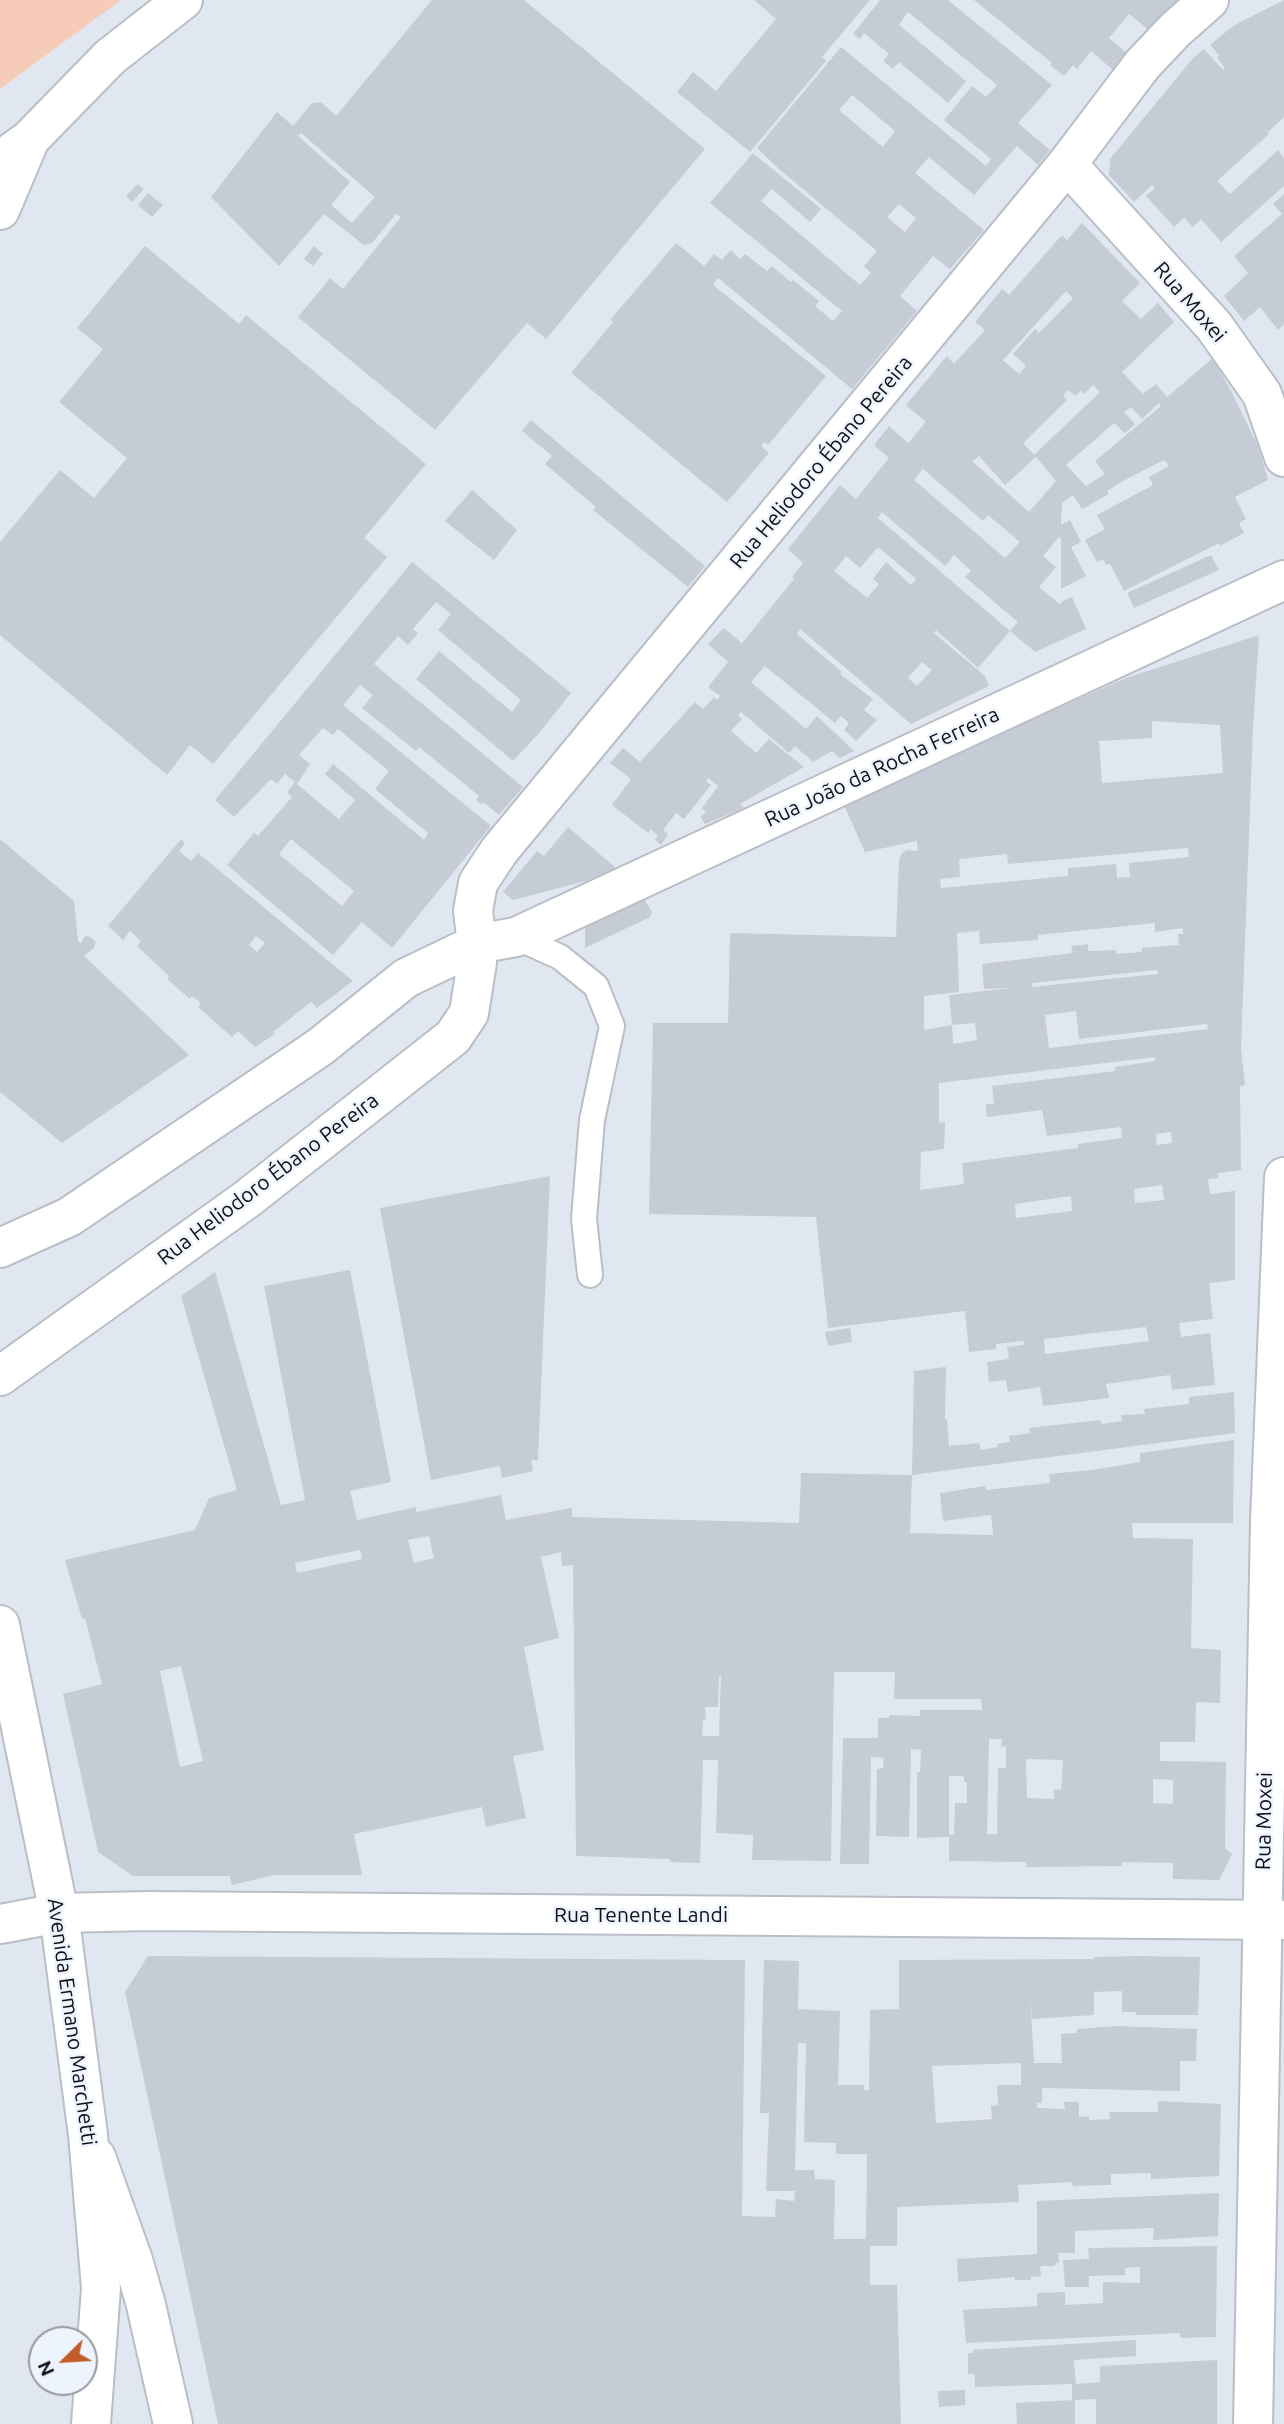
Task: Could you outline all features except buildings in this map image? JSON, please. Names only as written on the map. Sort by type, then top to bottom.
[{"type":"street","points":[[0,210],[15,150],[110,57],[183,0]]},
{"type":"street","name":"Rua Heliodoro Ébano Pereira","points":[[0,1376],[247,1199],[453,1037],[469,1013],[477,961],[473,911],[478,883],[499,851],[1067,164],[1142,65],[1175,30],[1209,0]]},
{"type":"street","name":"Rua Moxei","points":[[1067,164],[1214,326],[1262,394],[1284,457]]},
{"type":"street","name":"Rua João da Rocha Ferreira","points":[[477,944],[516,937],[1284,580]]},
{"type":"street","points":[[0,1248],[69,1217],[320,1047],[405,978],[477,944]]},
{"type":"street","name":"Rua Moxei","points":[[1253,2424],[1273,1920],[1284,1177]]},
{"type":"street","name":"Avenida Ermano Marchetti","points":[[0,1625],[59,1913],[88,2135],[101,2288],[91,2424]]},
{"type":"street","name":"Rua Tenente Landi","points":[[0,1924],[59,1913],[162,1911],[1273,1920]]},
{"type":"street","points":[[88,2135],[136,2271],[173,2424]]},
{"type":"lane","points":[[516,937],[560,957],[596,986],[612,1026],[592,1120],[584,1219],[590,1275]]},
{"type":"shaded area","points":[[0,0],[121,0],[0,89]]}]
